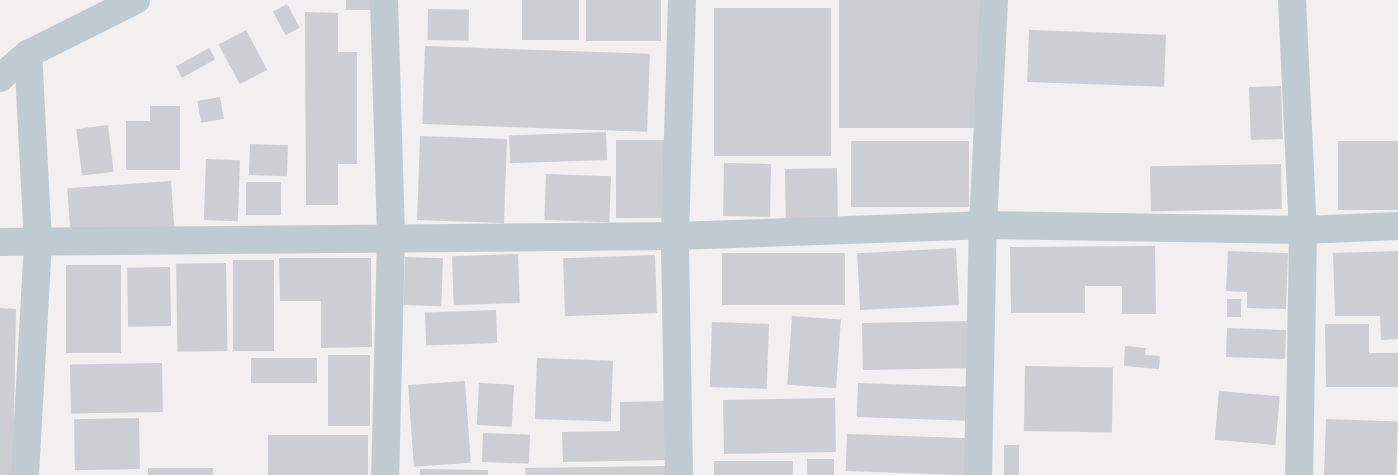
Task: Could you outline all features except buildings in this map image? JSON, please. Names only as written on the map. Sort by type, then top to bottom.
[{"type":"street","points":[[0,78],[28,54],[136,0]]},
{"type":"street","points":[[384,0],[391,238],[385,475]]},
{"type":"street","points":[[679,475],[675,236],[682,0]]},
{"type":"street","points":[[978,475],[983,225],[994,0]]},
{"type":"street","points":[[1292,0],[1303,230],[1299,475]]},
{"type":"street","points":[[25,475],[38,244],[28,54]]},
{"type":"street","points":[[0,242],[38,244],[391,238],[675,236],[983,225],[1303,230],[1398,226]]}]
